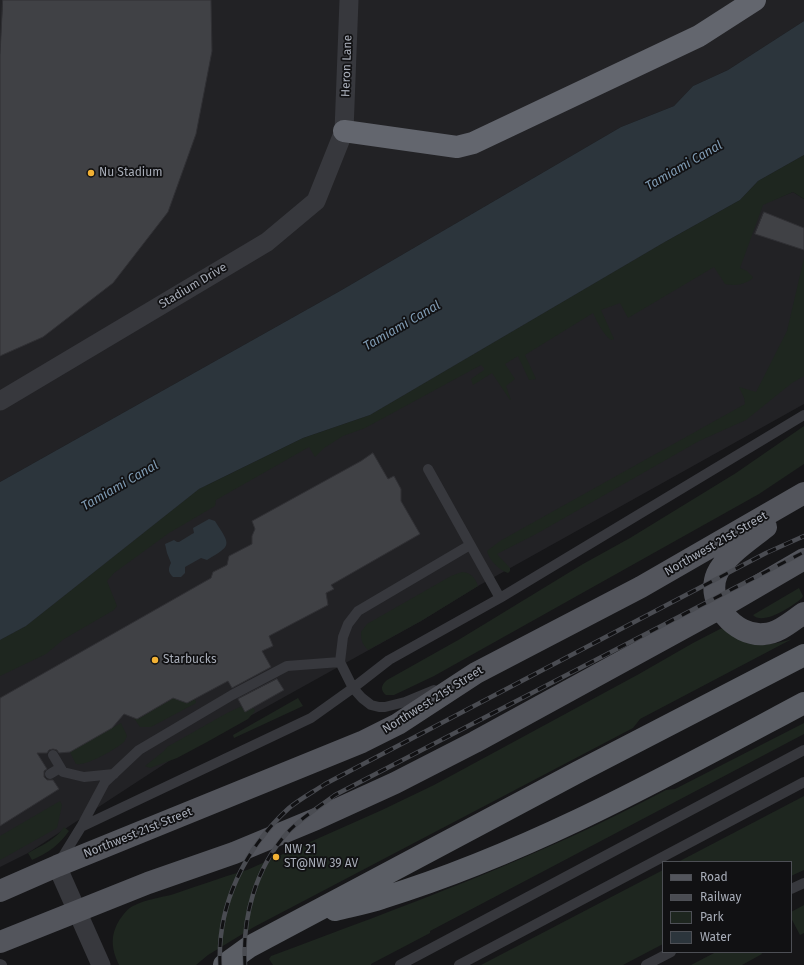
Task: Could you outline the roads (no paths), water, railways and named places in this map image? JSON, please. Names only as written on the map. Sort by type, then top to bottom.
[{"type":"highway","points":[[344,132],[457,147],[473,143],[699,36],[755,0]]},
{"type":"highway","points":[[224,965],[249,947],[307,916],[804,655]]},
{"type":"highway","points":[[307,916],[381,899],[521,846],[613,804],[804,703]]},
{"type":"main road","name":"Northwest 21st Street","points":[[0,891],[362,742],[398,724],[476,673],[642,587],[804,494]]},
{"type":"main road","points":[[804,497],[738,550],[720,568],[714,582],[714,590],[720,608],[740,629],[748,633],[771,633],[778,630],[804,612]]},
{"type":"main road","points":[[0,942],[148,883],[234,853],[316,819],[395,783],[475,742],[720,608],[804,559]]},
{"type":"street","name":"Heron Lane","points":[[344,132],[349,0]]},
{"type":"street","name":"Stadium Drive","points":[[0,401],[267,242],[316,201],[344,132]]},
{"type":"street","points":[[58,866],[101,965]]},
{"type":"lane","points":[[81,827],[311,718],[389,660],[500,598],[804,415]]},
{"type":"lane","points":[[428,469],[500,598]]},
{"type":"lane","points":[[470,545],[358,611],[348,624],[343,637],[340,662],[353,688],[366,702],[379,707],[405,702],[476,673]]},
{"type":"lane","points":[[58,866],[105,782],[139,750],[232,695],[287,666],[340,662]]},
{"type":"lane","points":[[400,965],[804,750]]},
{"type":"lane","points":[[53,755],[63,772],[84,777],[114,774]]},
{"type":"lane","points":[[50,774],[60,768]]},
{"type":"lane","points":[[459,965],[804,782]]},
{"type":"lane","points":[[792,889],[804,883]]},
{"type":"lane","points":[[646,965],[669,953]]},
{"type":"water","name":"Tamiami Canal","points":[[804,21],[804,155],[758,181],[740,200],[663,243],[370,415],[303,438],[199,489],[26,626],[0,640],[0,482],[340,291],[621,127],[674,106],[693,86],[728,70]]},
{"type":"water","points":[[209,519],[215,521],[224,536],[226,540],[225,548],[207,560],[201,558],[185,567],[185,573],[181,577],[173,577],[169,572],[171,563],[165,544],[174,540],[179,542],[194,533],[193,528]]},
{"type":"railway","points":[[220,965],[220,943],[223,921],[237,879],[247,859],[259,841],[273,824],[293,805],[325,784],[766,553],[804,536]]},
{"type":"railway","points":[[245,965],[246,930],[253,895],[259,878],[276,847],[287,833],[310,813],[335,795],[804,552]]},
{"type":"place","name":"Nu Stadium","points":[[91,173]]},
{"type":"place","name":"Starbucks","points":[[155,660]]},
{"type":"place","name":"NW 21 ST@NW 39 AV","points":[[276,857]]}]
